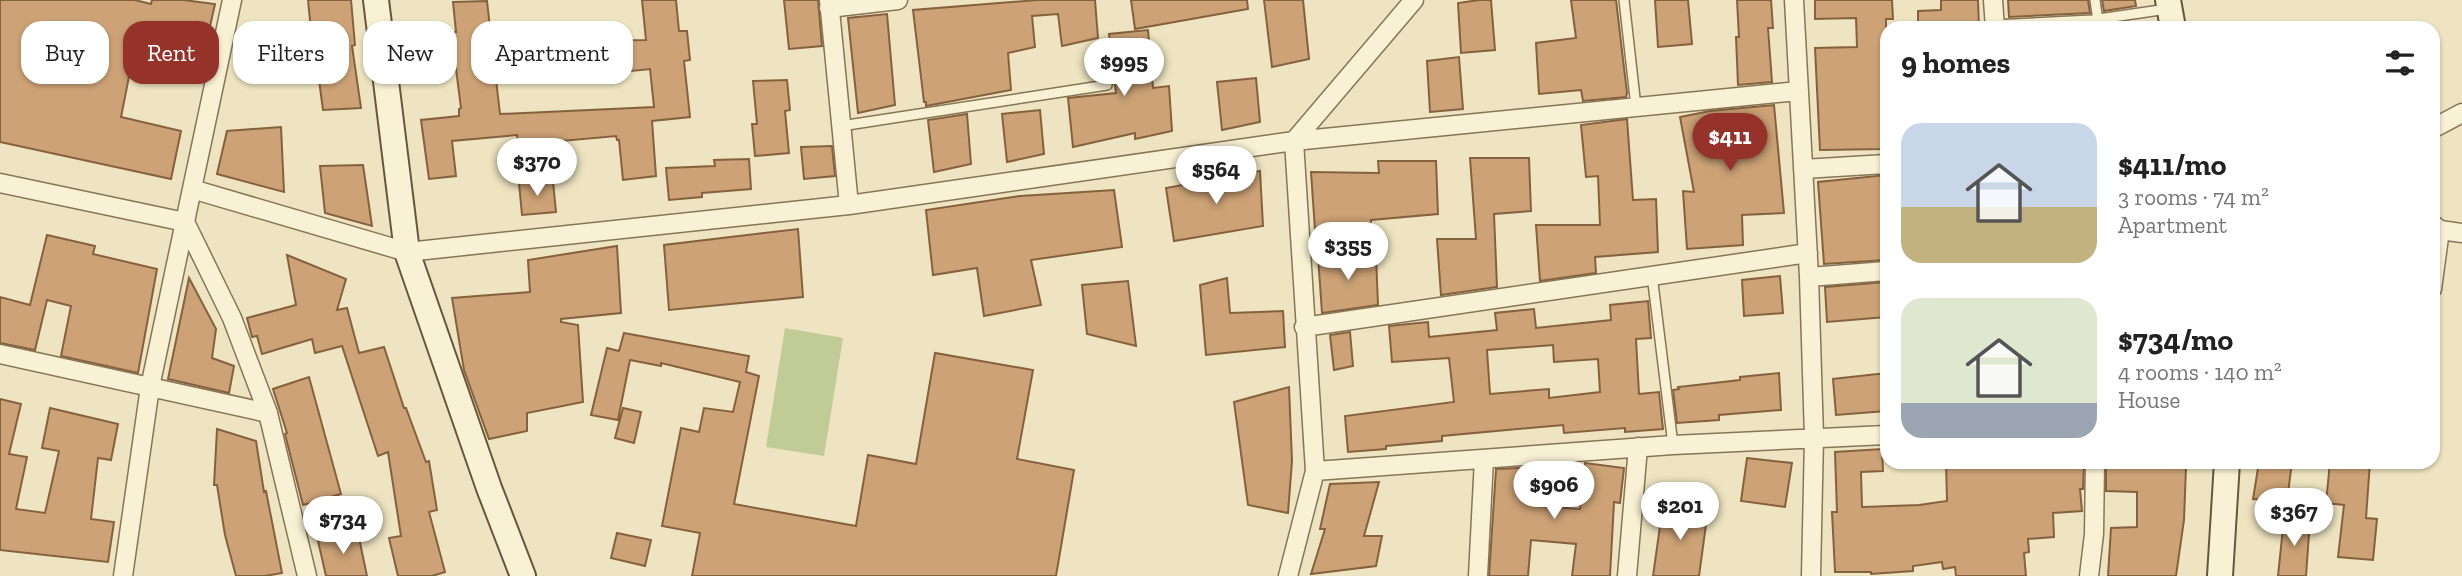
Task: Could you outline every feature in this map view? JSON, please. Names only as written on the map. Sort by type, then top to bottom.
[{"type":"street","points":[[123,576],[150,387],[232,0]]},
{"type":"street","points":[[376,0],[407,252],[489,488],[523,576]]},
{"type":"street","points":[[849,205],[829,4],[898,0]]},
{"type":"street","points":[[1288,576],[1315,471],[1294,141],[1414,0]]},
{"type":"street","points":[[1794,0],[1808,253],[1814,437],[1811,576]]},
{"type":"street","points":[[1993,0],[1994,21]]},
{"type":"street","points":[[192,189],[407,252],[849,205],[1294,141],[1798,91]]},
{"type":"street","points":[[2440,125],[2462,113]]},
{"type":"street","points":[[1803,169],[1880,164]]},
{"type":"street","points":[[0,183],[185,222]]},
{"type":"street","points":[[185,222],[232,318],[268,413],[307,576]]},
{"type":"street","points":[[2440,228],[2462,233]]},
{"type":"street","points":[[1304,327],[1808,253]]},
{"type":"street","points":[[1809,277],[1880,271]]},
{"type":"street","points":[[0,354],[268,413]]},
{"type":"street","points":[[1315,471],[1638,447],[1880,435]]},
{"type":"street","points":[[1627,576],[1638,447]]},
{"type":"street","points":[[1478,576],[1484,459]]},
{"type":"street","points":[[2089,576],[2094,534],[2095,469]]},
{"type":"street","points":[[2220,576],[2227,469]]},
{"type":"lane","points":[[1624,0],[1636,107]]},
{"type":"lane","points":[[2095,0],[2098,21]]},
{"type":"lane","points":[[2111,21],[2170,12]]},
{"type":"lane","points":[[841,126],[1107,85]]},
{"type":"lane","points":[[1652,275],[1673,445]]},
{"type":"green space","points":[[785,328],[843,338],[824,456],[766,447]]},
{"type":"building","points":[[0,0],[135,0],[151,4],[152,0],[183,0],[215,4],[211,21],[123,21],[123,84],[128,84],[121,117],[181,131],[171,179],[0,142]]},
{"type":"building","points":[[308,0],[351,0],[355,45],[352,46],[361,108],[323,110],[320,84],[349,84],[349,21],[310,21]]},
{"type":"building","points":[[642,0],[676,0],[679,31],[687,31],[690,60],[684,61],[690,117],[652,121],[656,176],[623,180],[619,140],[616,136],[518,145],[517,135],[452,141],[456,176],[429,179],[421,120],[459,116],[461,108],[457,77],[457,21],[453,2],[487,1],[489,21],[471,21],[471,84],[497,84],[500,114],[654,107],[650,69],[633,71],[633,40],[646,40]]},
{"type":"building","points":[[784,0],[818,0],[822,46],[789,49]]},
{"type":"building","points":[[1038,0],[1095,0],[1098,38],[1062,46],[1058,14],[1032,16],[1035,47],[1008,53],[1011,90],[926,106],[913,10]]},
{"type":"building","points":[[1131,0],[1247,0],[1248,9],[1135,29]]},
{"type":"building","points":[[1264,0],[1303,0],[1309,59],[1272,67]]},
{"type":"building","points":[[1491,0],[1495,50],[1461,53],[1458,3]]},
{"type":"building","points":[[1571,0],[1616,0],[1626,97],[1583,101],[1581,90],[1539,94],[1536,43],[1576,38]]},
{"type":"building","points":[[1655,0],[1688,0],[1692,44],[1658,47]]},
{"type":"building","points":[[1737,0],[1771,0],[1773,28],[1768,28],[1772,82],[1738,85]]},
{"type":"building","points":[[1815,0],[1892,0],[1893,19],[1880,21],[1880,149],[1820,150],[1815,48],[1857,47],[1856,18],[1815,19]]},
{"type":"building","points":[[1941,0],[1978,0],[1979,21],[1918,21],[1918,11],[1941,10]]},
{"type":"building","points":[[2008,0],[2088,0],[2090,13],[2009,17]]},
{"type":"building","points":[[2102,0],[2135,0],[2136,6],[2104,11]]},
{"type":"building","points":[[887,14],[895,105],[858,113],[848,18]]},
{"type":"building","points":[[1148,30],[1153,88],[1169,86],[1172,131],[1135,139],[1135,133],[1073,147],[1068,98],[1116,93],[1109,34]]},
{"type":"building","points":[[1459,57],[1463,109],[1430,112],[1427,61]]},
{"type":"building","points":[[1256,78],[1260,122],[1222,130],[1217,82]]},
{"type":"building","points":[[787,80],[790,110],[785,111],[789,153],[755,156],[752,124],[757,124],[753,81]]},
{"type":"building","points":[[1774,105],[1784,213],[1742,215],[1743,245],[1687,249],[1683,191],[1694,192],[1680,117],[1710,111]]},
{"type":"building","points":[[1040,110],[1044,154],[1007,162],[1002,114]]},
{"type":"building","points":[[967,114],[971,164],[934,172],[928,120]]},
{"type":"building","points":[[1627,119],[1633,200],[1656,199],[1658,252],[1595,257],[1596,273],[1540,281],[1536,225],[1600,225],[1598,176],[1586,177],[1581,125]]},
{"type":"building","points":[[281,127],[284,192],[217,174],[227,131]]},
{"type":"building","points":[[832,146],[835,176],[804,179],[801,147]]},
{"type":"building","points":[[1470,158],[1529,158],[1531,211],[1494,214],[1497,287],[1441,295],[1437,239],[1476,239]]},
{"type":"building","points":[[749,159],[751,189],[702,193],[702,197],[669,200],[666,168],[715,166],[714,160]]},
{"type":"building","points":[[1378,161],[1436,161],[1438,214],[1371,220],[1371,225],[1315,230],[1311,172],[1379,173]]},
{"type":"building","points":[[363,165],[372,226],[325,213],[320,166]]},
{"type":"building","points":[[1260,171],[1263,226],[1174,241],[1166,188]]},
{"type":"building","points":[[1880,176],[1880,260],[1824,264],[1818,182]]},
{"type":"building","points":[[553,182],[556,212],[522,215],[519,183]]},
{"type":"building","points":[[1114,190],[1122,247],[1031,260],[1041,305],[984,316],[977,268],[933,275],[926,210],[1020,196]]},
{"type":"building","points":[[798,229],[803,297],[669,310],[664,245]]},
{"type":"building","points":[[47,235],[95,246],[93,254],[157,269],[138,373],[61,356],[71,306],[47,300],[35,350],[0,343],[0,297],[30,305]]},
{"type":"building","points":[[617,246],[621,313],[561,319],[561,322],[578,325],[583,402],[527,413],[527,431],[489,439],[464,370],[452,298],[530,292],[528,260]]},
{"type":"building","points":[[287,255],[346,279],[337,310],[347,308],[359,353],[384,347],[404,408],[426,462],[429,461],[437,510],[429,512],[445,572],[432,576],[398,576],[389,538],[401,536],[388,452],[378,456],[342,346],[315,353],[312,339],[262,354],[257,336],[252,337],[247,318],[296,305]]},
{"type":"building","points":[[1318,256],[1376,256],[1378,305],[1322,313]]},
{"type":"building","points":[[1780,276],[1783,313],[1744,316],[1742,280]]},
{"type":"building","points":[[189,278],[216,329],[212,358],[234,366],[229,393],[168,379]]},
{"type":"building","points":[[1227,278],[1230,313],[1283,311],[1285,347],[1206,355],[1200,285]]},
{"type":"building","points":[[1128,281],[1136,346],[1087,334],[1082,285]]},
{"type":"building","points":[[1880,282],[1880,318],[1827,322],[1825,287]]},
{"type":"building","points":[[1648,301],[1651,338],[1636,339],[1639,394],[1659,392],[1663,429],[1625,432],[1625,428],[1564,433],[1563,425],[1442,436],[1442,441],[1348,452],[1345,416],[1454,402],[1449,358],[1392,362],[1389,326],[1428,322],[1429,337],[1497,330],[1495,313],[1534,309],[1536,328],[1611,320],[1610,305]],"holes":[[[1553,345],[1554,362],[1598,359],[1600,392],[1549,398],[1549,389],[1490,394],[1487,350]]]},
{"type":"building","points":[[1350,332],[1353,366],[1334,370],[1330,335]]},
{"type":"building","points":[[624,333],[749,356],[746,372],[759,376],[734,504],[856,526],[868,455],[916,464],[935,353],[1033,370],[1017,459],[1074,470],[1056,576],[692,576],[700,533],[662,526],[681,428],[699,432],[704,408],[733,412],[740,382],[661,363],[661,366],[630,360],[618,420],[591,415],[607,348],[619,351]]},
{"type":"building","points":[[1779,373],[1781,410],[1719,415],[1719,420],[1677,423],[1673,390],[1679,389],[1678,387]]},
{"type":"building","points":[[1880,374],[1880,411],[1836,415],[1833,379]]},
{"type":"building","points":[[309,377],[341,494],[303,505],[285,434],[287,433],[273,389]]},
{"type":"building","points":[[1289,387],[1292,461],[1288,513],[1248,505],[1234,402]]},
{"type":"building","points":[[0,399],[21,404],[9,454],[27,457],[16,509],[45,513],[59,451],[42,448],[50,408],[118,424],[111,460],[98,458],[91,519],[114,522],[108,562],[0,550]]},
{"type":"building","points":[[623,408],[641,412],[634,443],[615,438]]},
{"type":"building","points":[[217,429],[256,441],[282,573],[236,576],[225,535],[217,485],[214,485]]},
{"type":"building","points":[[1880,449],[1880,469],[1883,471],[1861,472],[1862,507],[1947,501],[1946,469],[2084,469],[2083,489],[2080,489],[2082,511],[2053,513],[2054,537],[2028,539],[2029,552],[2024,553],[2026,576],[1956,576],[1955,567],[1943,569],[1942,562],[1913,566],[1913,571],[1871,574],[1835,572],[1832,512],[1837,512],[1835,452]]},
{"type":"building","points":[[1747,458],[1792,463],[1785,507],[1741,501]]},
{"type":"building","points":[[1585,463],[1624,468],[1620,503],[1614,502],[1610,576],[1572,576],[1576,544],[1531,540],[1528,576],[1489,576],[1496,469],[1542,467],[1538,506],[1580,509]]},
{"type":"building","points":[[2106,469],[2186,469],[2184,520],[2176,576],[2108,576],[2111,528],[2137,527],[2137,492],[2106,491]]},
{"type":"building","points":[[2258,469],[2291,469],[2287,501],[2253,499]]},
{"type":"building","points":[[2329,469],[2370,469],[2366,518],[2377,519],[2373,560],[2338,557],[2344,505],[2326,503]]},
{"type":"building","points":[[1379,482],[1364,536],[1382,536],[1376,566],[1311,574],[1325,529],[1320,529],[1330,484]]},
{"type":"building","points":[[1663,505],[1708,510],[1699,576],[1653,576]]},
{"type":"building","points":[[2284,518],[2310,520],[2306,576],[2278,576]]},
{"type":"building","points":[[358,533],[367,576],[326,576],[318,541]]},
{"type":"building","points":[[617,533],[651,540],[645,566],[611,558]]}]
